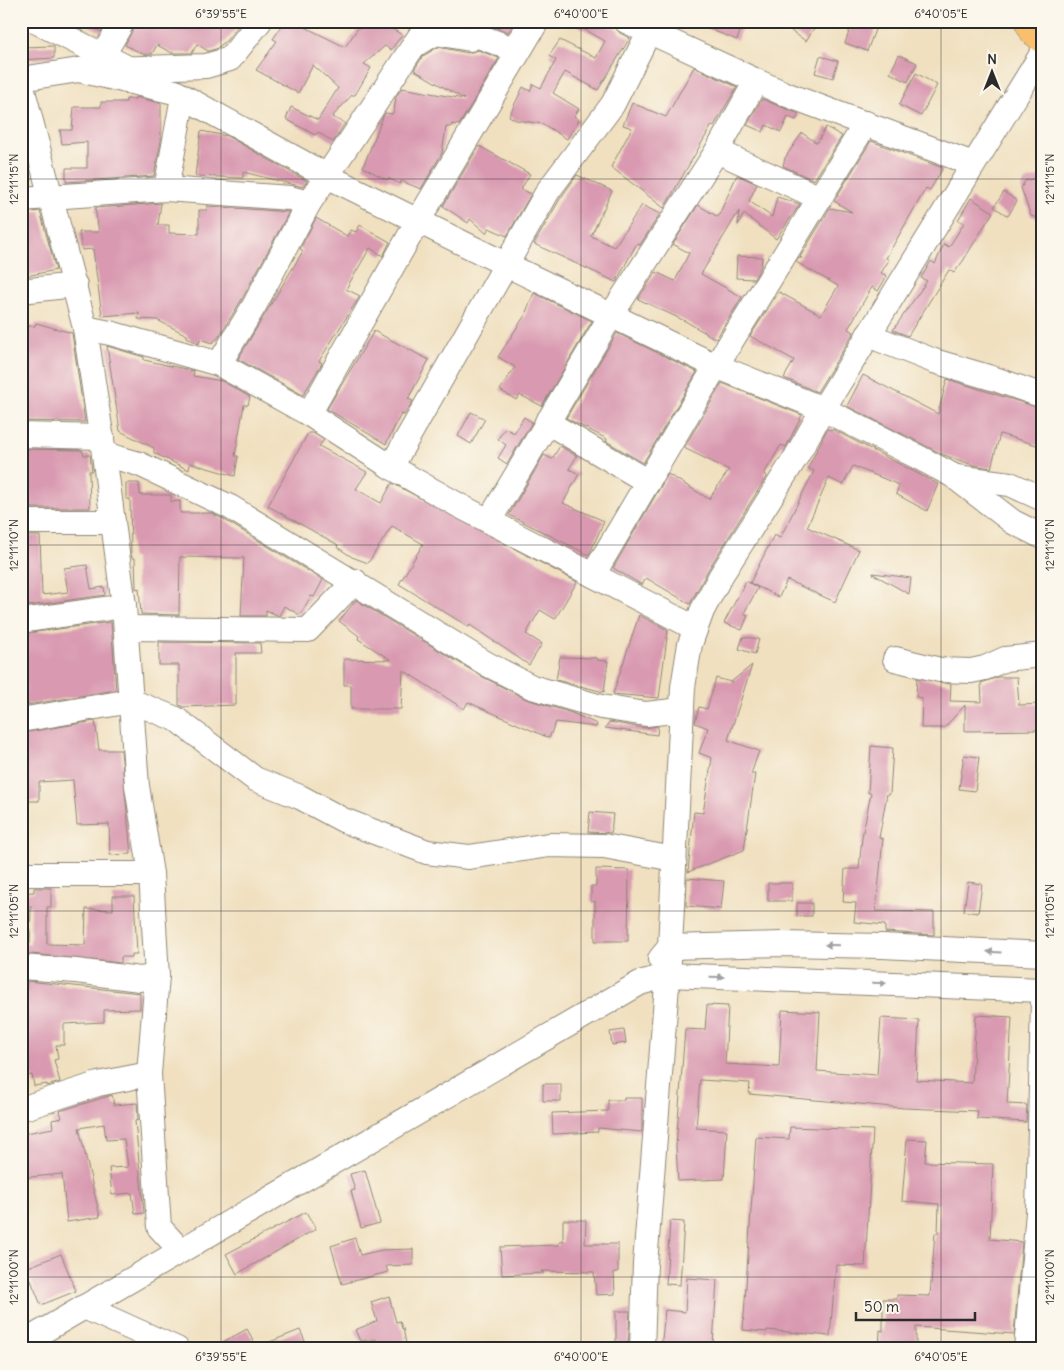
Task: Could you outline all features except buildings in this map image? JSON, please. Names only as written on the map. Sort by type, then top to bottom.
[{"type":"street","points":[[35,21],[128,68]]},
{"type":"street","points":[[103,55],[123,21]]},
{"type":"street","points":[[21,79],[79,70],[206,66],[230,59],[260,21]]},
{"type":"street","points":[[219,364],[254,306],[309,203],[430,21]]},
{"type":"street","points":[[412,47],[436,33],[470,40],[476,35],[513,49],[533,21]]},
{"type":"street","points":[[308,414],[418,221],[537,21]]},
{"type":"street","points":[[626,21],[785,94],[973,164]]},
{"type":"street","points":[[391,467],[548,191],[613,104],[649,32]]},
{"type":"street","points":[[642,1349],[645,1264],[673,900],[682,710],[690,644],[720,577],[796,457],[822,409],[1043,52]]},
{"type":"street","points":[[79,70],[130,80],[175,92],[327,176],[505,264],[612,314],[716,366],[822,409],[954,476],[1013,522],[1043,537]]},
{"type":"street","points":[[489,521],[612,314],[717,151],[756,81]]},
{"type":"street","points":[[21,83],[85,328],[103,445],[125,617],[137,786],[151,874],[157,976],[148,1074],[159,1226],[181,1250]]},
{"type":"street","points":[[166,189],[182,97]]},
{"type":"street","points":[[593,575],[716,366],[866,123]]},
{"type":"street","points":[[717,151],[820,198]]},
{"type":"street","points":[[21,199],[166,189],[290,198],[309,203]]},
{"type":"street","points":[[21,291],[75,285]]},
{"type":"street","points":[[85,328],[119,335],[219,364],[308,414],[391,467],[489,521],[696,628]]},
{"type":"street","points":[[868,335],[934,361],[995,379],[1043,396]]},
{"type":"street","points":[[547,422],[648,482]]},
{"type":"street","points":[[21,435],[103,445],[230,507],[487,664],[532,687],[600,707],[646,714],[682,710]]},
{"type":"street","points":[[954,476],[1010,484],[1043,499]]},
{"type":"street","points":[[21,522],[113,522]]},
{"type":"street","points":[[21,620],[125,617],[308,630],[355,582]]},
{"type":"street","points":[[895,659],[940,670],[971,671],[985,668],[1005,659],[1043,655]]},
{"type":"street","points":[[21,720],[131,701],[176,719],[255,779],[300,797],[343,820],[427,852],[469,857],[549,845],[604,846],[674,861]]},
{"type":"street","points":[[21,874],[151,874]]},
{"type":"street","points":[[640,983],[670,947],[790,944],[1043,954]]},
{"type":"street","points":[[21,967],[76,971],[140,979],[157,976]]},
{"type":"street","points":[[21,1344],[640,983],[668,974],[1043,990]]},
{"type":"street","points":[[1026,1349],[1038,1212],[1043,1001]]},
{"type":"street","points":[[21,1109],[98,1084],[128,1076],[148,1074]]},
{"type":"street","points":[[84,1307],[177,1349]]}]
